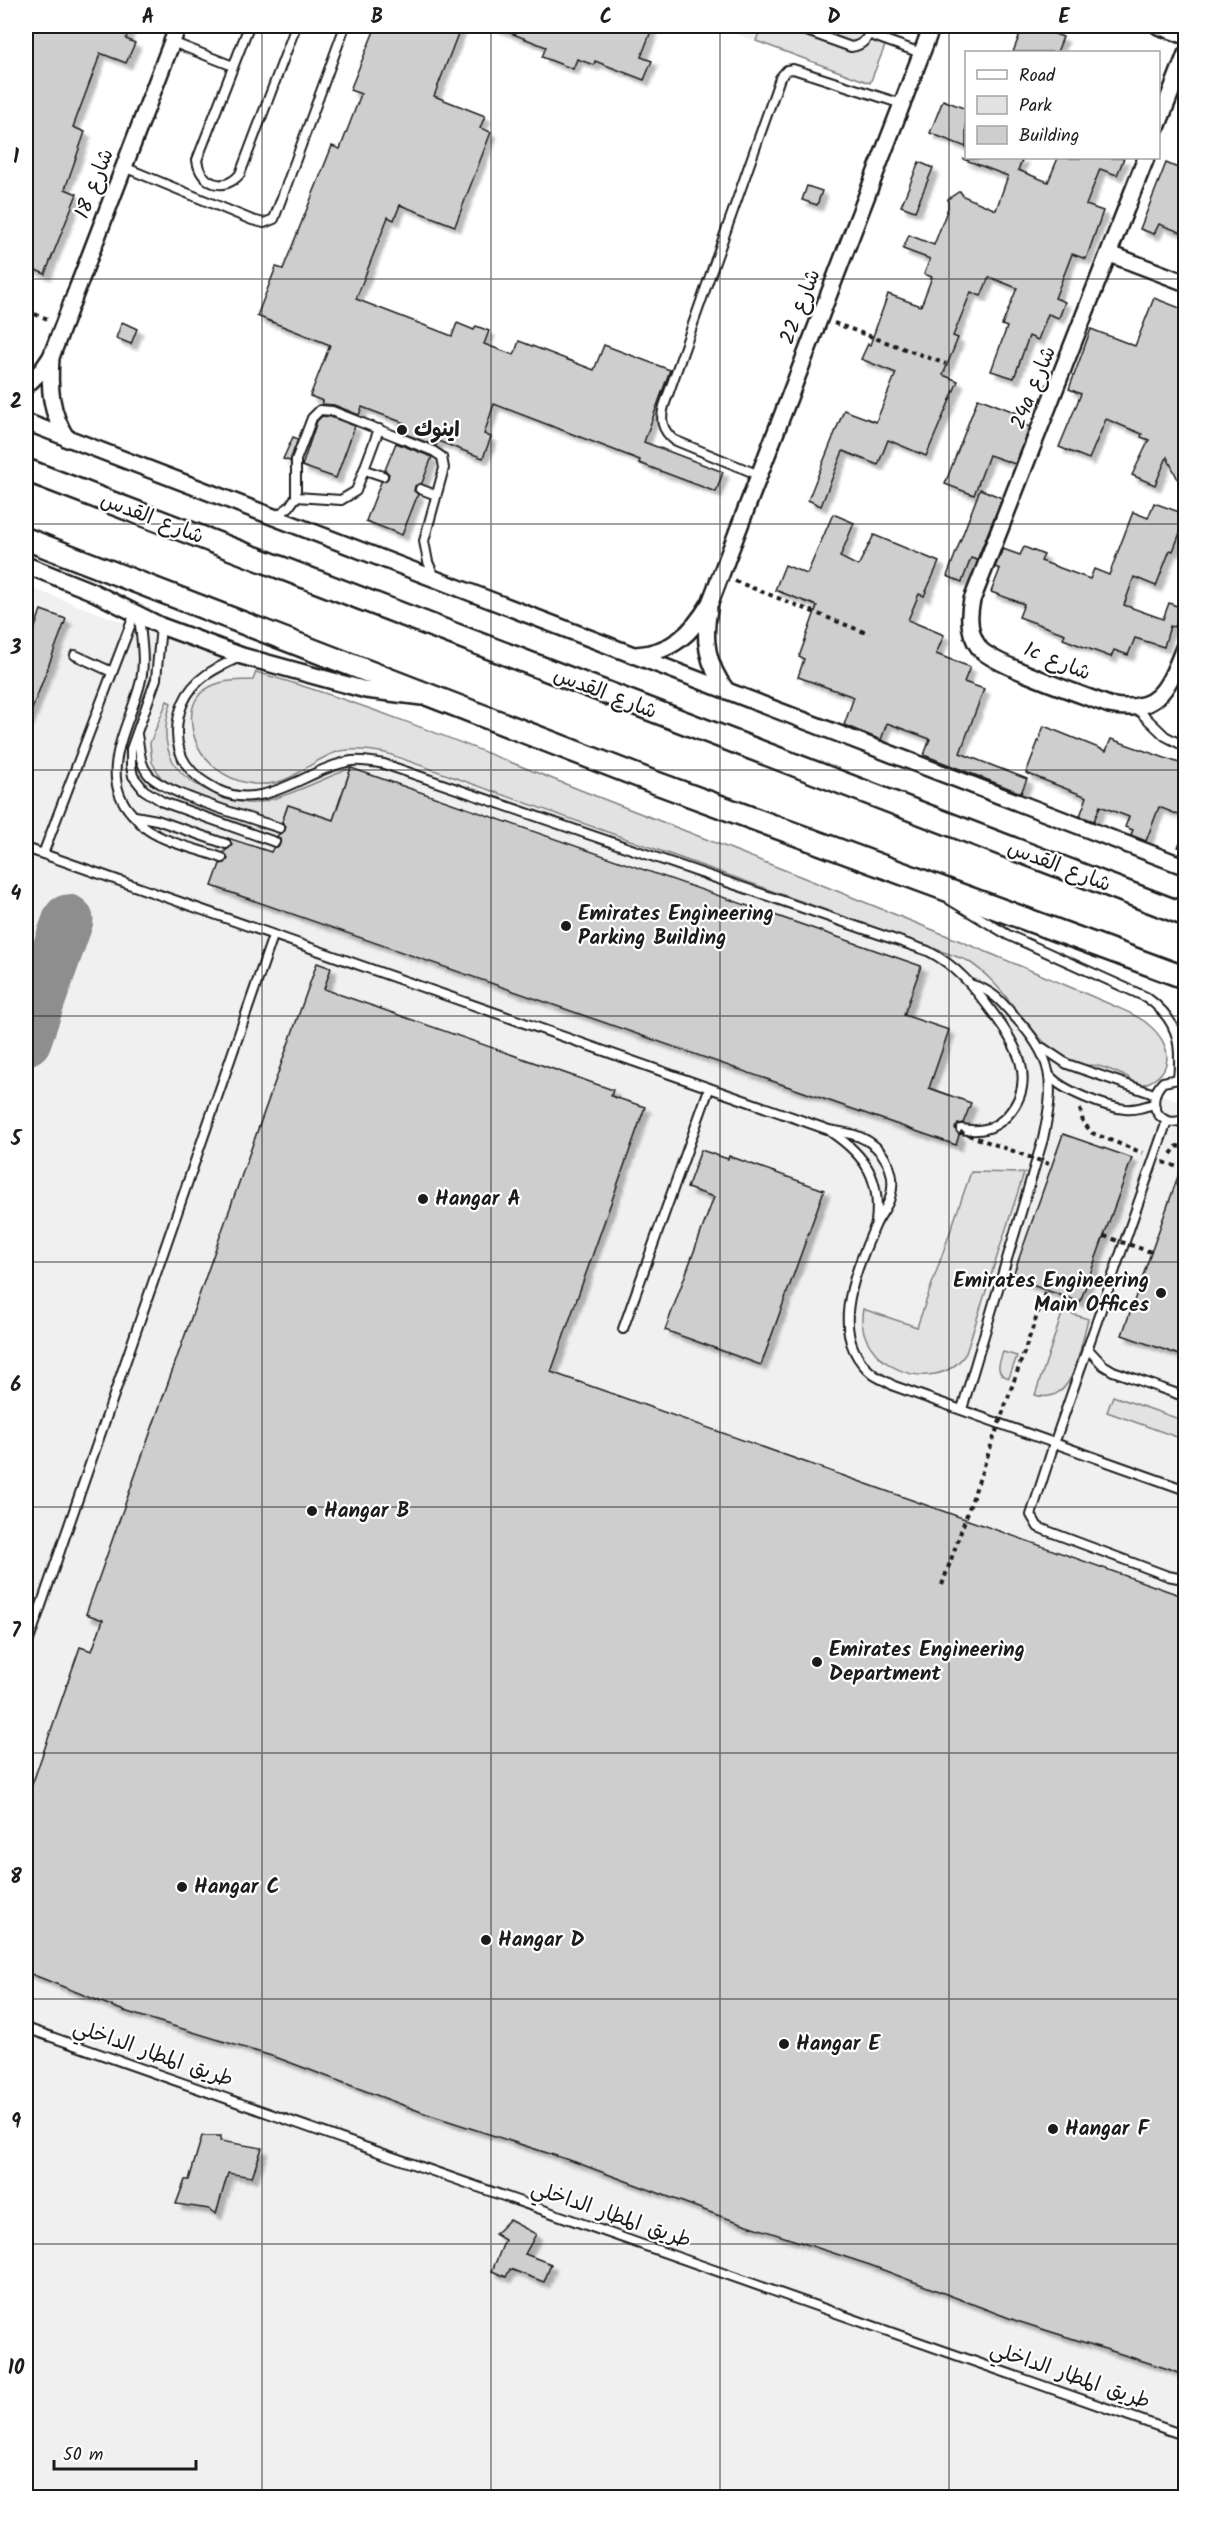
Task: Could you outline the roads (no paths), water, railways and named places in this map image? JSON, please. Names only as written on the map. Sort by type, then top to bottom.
[{"type":"main road","name":"شارع القدس","points":[[26,470],[1185,915]]},
{"type":"main road","points":[[26,539],[651,781],[914,876],[1185,978]]},
{"type":"street","name":"شارع 18","points":[[26,386],[51,357],[178,26]]},
{"type":"street","name":"شارع 22","points":[[727,691],[715,675],[708,654],[705,634],[710,603],[932,26]]},
{"type":"street","points":[[1158,26],[1185,36]]},
{"type":"street","points":[[1160,120],[1185,54]]},
{"type":"street","name":"24a شارع","points":[[973,636],[969,612],[972,600],[1146,159]]},
{"type":"street","points":[[1110,254],[1185,283]]},
{"type":"street","name":"شارع 18","points":[[51,357],[50,397],[59,426],[67,439]]},
{"type":"street","points":[[26,422],[1185,867]]},
{"type":"street","points":[[26,565],[91,591],[161,626],[242,657],[366,690],[437,698]]},
{"type":"street","name":"شارع 22","points":[[634,656],[665,650],[679,642],[692,630],[710,603]]},
{"type":"street","name":"1c شارع","points":[[973,636],[979,647],[995,660],[1109,705],[1136,708]]},
{"type":"street","points":[[1136,708],[1157,699],[1165,690],[1185,643]]},
{"type":"lane","points":[[249,26],[198,160],[200,173],[216,184],[230,183],[240,174],[297,26]]},
{"type":"lane","points":[[124,167],[252,220],[264,223],[274,219],[345,26]]},
{"type":"lane","points":[[793,26],[851,47],[862,44],[872,26]]},
{"type":"lane","points":[[868,34],[921,53]]},
{"type":"lane","points":[[172,42],[233,66]]},
{"type":"lane","points":[[759,475],[674,440],[668,435],[662,421],[668,395],[780,78],[787,70],[793,69],[902,104]]},
{"type":"lane","points":[[274,518],[289,507],[296,497],[296,460],[315,413],[320,410],[332,411],[380,429],[442,457],[444,468],[423,541],[428,562],[436,580]]},
{"type":"lane","points":[[296,497],[341,500],[356,491],[380,429]]},
{"type":"lane","points":[[365,470],[383,476]]},
{"type":"lane","points":[[420,489],[436,495]]},
{"type":"lane","points":[[43,854],[112,672],[137,614]]},
{"type":"lane","points":[[137,614],[142,650],[141,682],[116,759],[114,772],[119,796],[142,825],[158,835],[222,858]]},
{"type":"lane","points":[[161,626],[156,679],[131,749],[130,766],[138,784],[163,802],[275,842]]},
{"type":"lane","points":[[75,655],[112,672]]},
{"type":"lane","points":[[242,657],[222,665],[196,682],[187,693],[176,728],[184,761],[194,775],[224,792],[241,797],[256,796],[273,792],[339,764],[355,761],[384,764],[928,951],[950,964],[973,985],[1015,1043],[1021,1060],[1023,1078],[1020,1095],[1011,1111],[999,1124],[981,1130],[961,1130]]},
{"type":"lane","points":[[1136,708],[1165,736],[1185,747]]},
{"type":"lane","points":[[137,735],[143,766],[155,782],[173,791],[280,828]]},
{"type":"lane","points":[[135,816],[157,820],[226,844]]},
{"type":"lane","points":[[26,848],[829,1131],[859,1137],[870,1142],[887,1161],[892,1186],[890,1198],[876,1224],[851,1292],[846,1316],[850,1341],[858,1358],[874,1374],[894,1386],[1185,1490]]},
{"type":"lane","points":[[914,876],[1008,935],[1146,997],[1158,1005],[1168,1017],[1178,1038],[1182,1080],[1163,1082],[1154,1094],[1153,1104],[1156,1111],[1167,1121],[1184,1120]]},
{"type":"lane","points":[[26,1649],[273,936]]},
{"type":"lane","points":[[973,985],[995,995],[1050,1055],[1067,1064],[1154,1094]]},
{"type":"lane","points":[[962,1409],[1043,1139],[1051,1096],[1050,1076],[1036,1041]]},
{"type":"lane","points":[[1050,1076],[1059,1086],[1119,1108],[1136,1109],[1153,1104]]},
{"type":"lane","points":[[623,1329],[709,1089]]},
{"type":"lane","points":[[1167,1121],[1031,1515],[1038,1527],[1168,1576],[1185,1577]]},
{"type":"lane","points":[[829,1131],[849,1144],[870,1172],[877,1197],[876,1224]]},
{"type":"lane","points":[[1087,1348],[1103,1365],[1113,1371],[1185,1397]]},
{"type":"lane","name":"طريق المطار الداخلي","points":[[26,2028],[1185,2436]]},
{"type":"place","name":"اينوك","points":[[402,430]]},
{"type":"place","name":"Emirates Engineering Parking Building","points":[[566,926]]},
{"type":"place","name":"Hangar A","points":[[423,1199]]},
{"type":"place","name":"Emirates Engineering Main Offices","points":[[1161,1293]]},
{"type":"place","name":"Hangar B","points":[[312,1511]]},
{"type":"place","name":"Emirates Engineering Department","points":[[817,1662]]},
{"type":"place","name":"Hangar C","points":[[182,1887]]},
{"type":"place","name":"Hangar D","points":[[486,1940]]},
{"type":"place","name":"Hangar E","points":[[784,2044]]},
{"type":"place","name":"Hangar F","points":[[1053,2129]]}]
